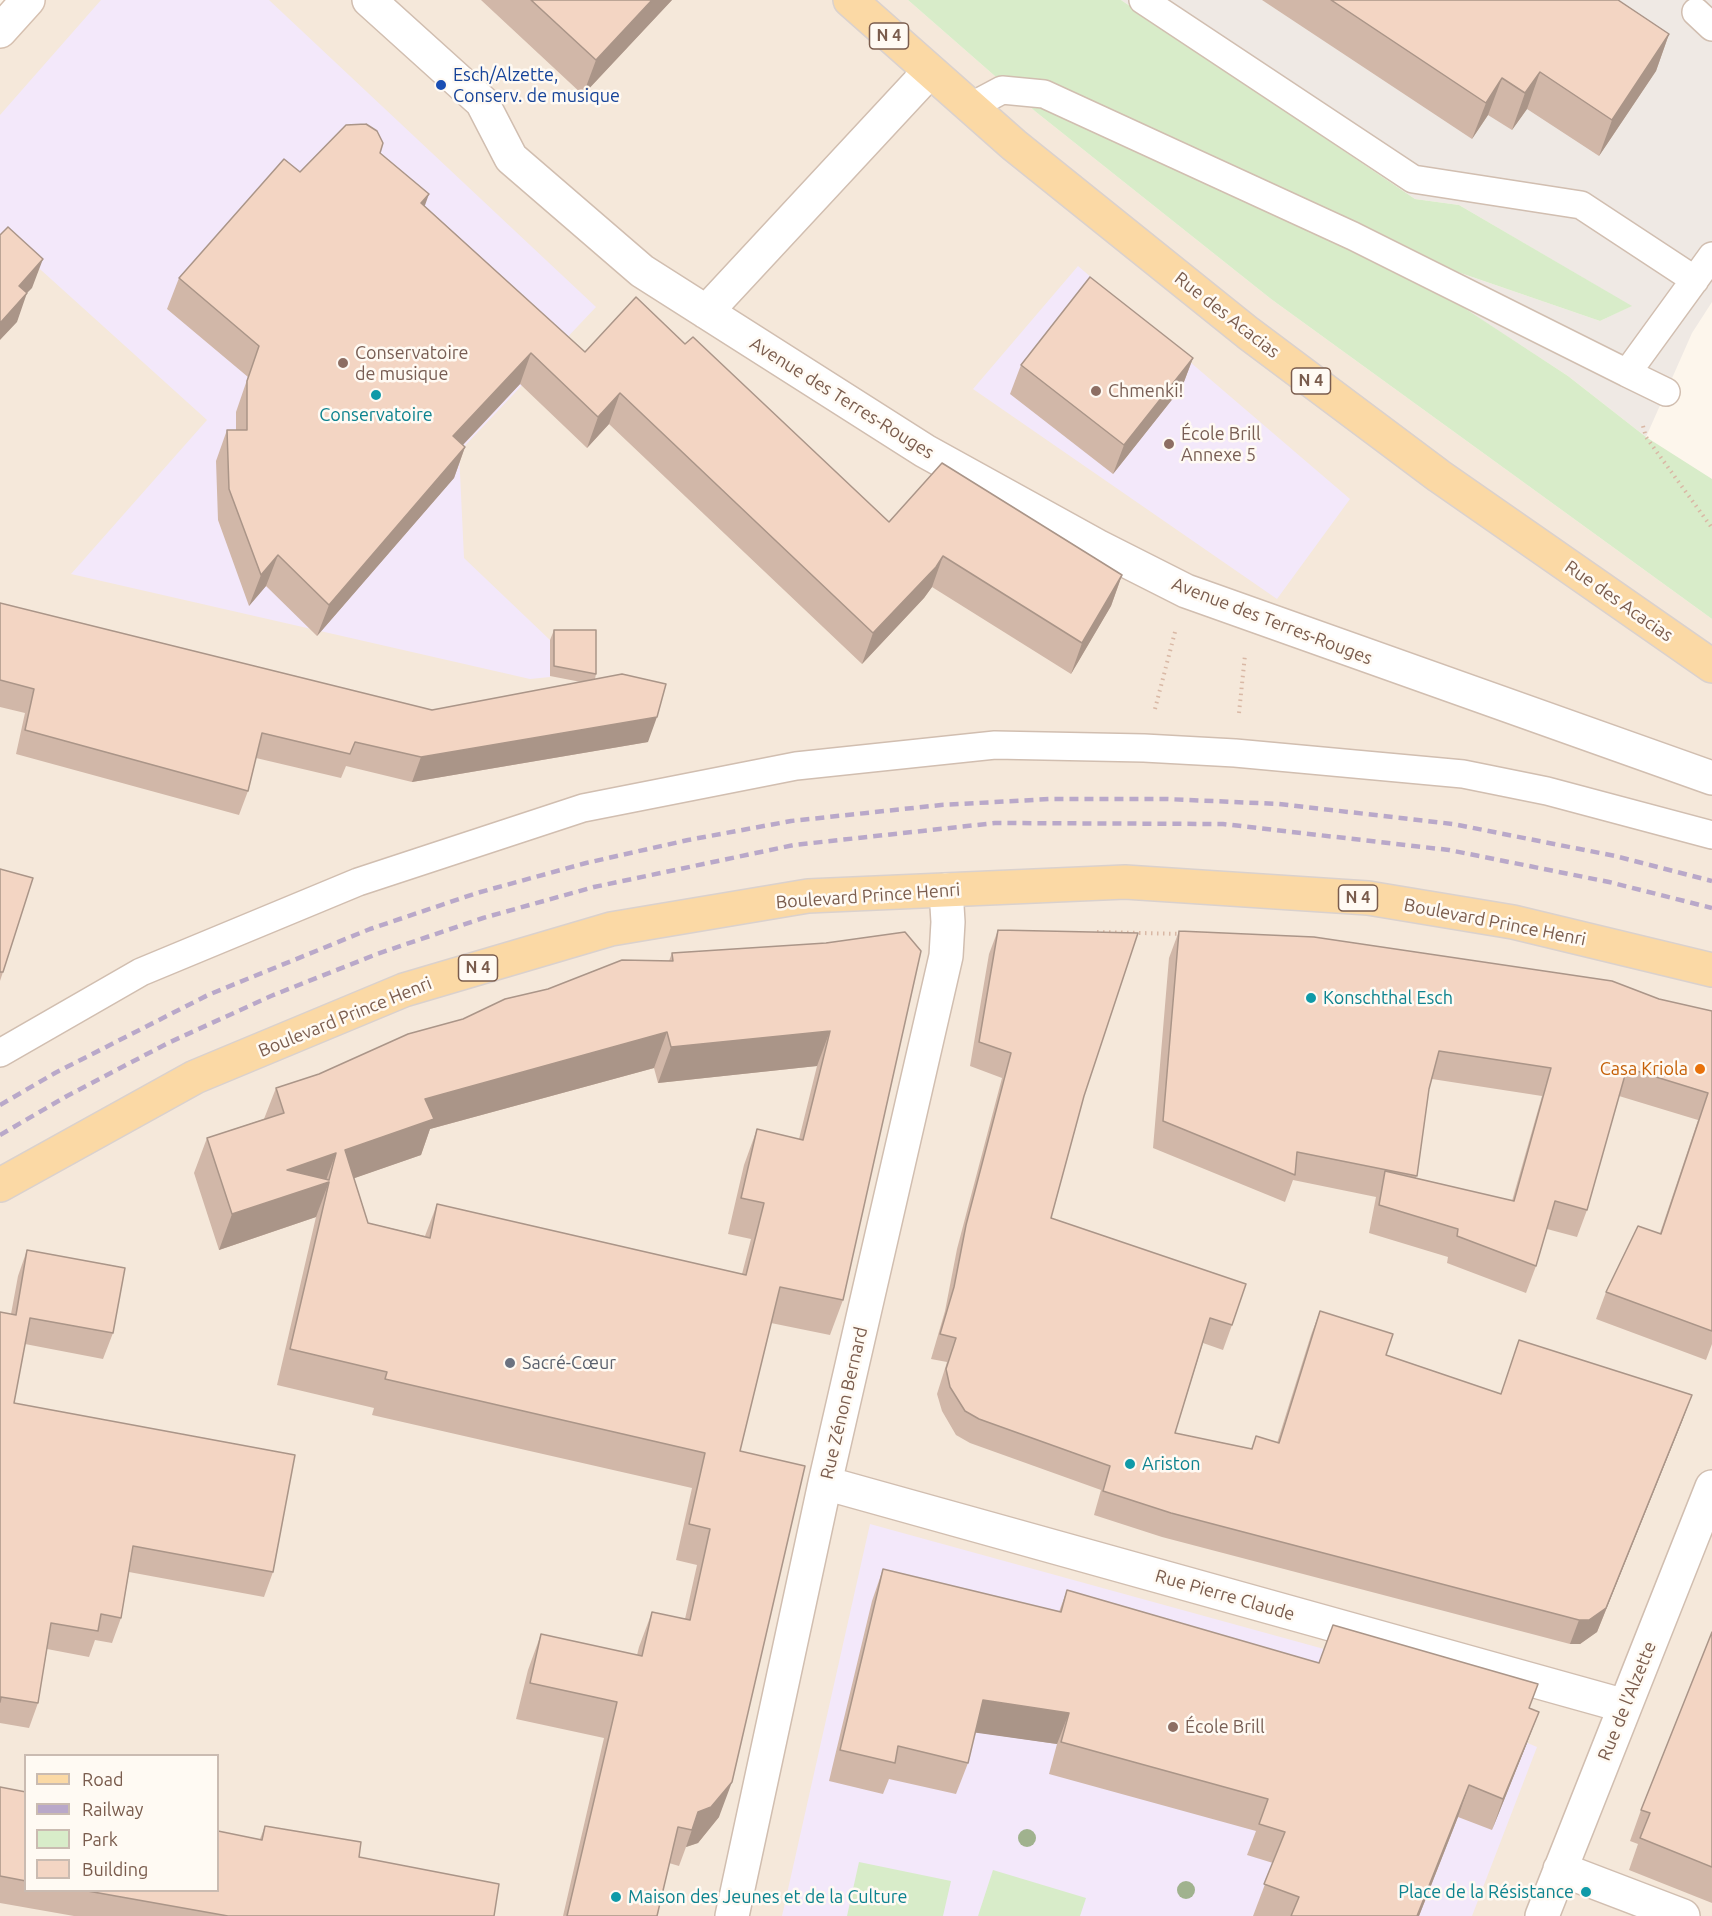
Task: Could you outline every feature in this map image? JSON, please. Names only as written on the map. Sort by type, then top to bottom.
[{"type":"main road","name":"Rue des Acacias","points":[[850,0],[970,107],[1248,333],[1439,476],[1712,666]]},
{"type":"main road","name":"Boulevard Prince Henri","points":[[0,1185],[195,1077],[404,990],[611,928],[808,896],[1125,882],[1368,898],[1513,922],[1712,970]]},
{"type":"street","points":[[0,31],[28,0]]},
{"type":"street","name":"Avenue des Terres-Rouges","points":[[369,0],[482,102],[511,158],[642,272],[925,451],[1097,546],[1186,591],[1712,778]]},
{"type":"street","points":[[706,312],[929,72]]},
{"type":"street","name":"Rue Zénon Bernard","points":[[732,1916],[825,1484],[946,956],[948,922],[946,890]]},
{"type":"street","name":"Rue Pierre Claude","points":[[825,1484],[1625,1706]]},
{"type":"street","name":"Rue de l'Alzette","points":[[1542,1916],[1712,1487]]},
{"type":"street","points":[[1560,1869],[1683,1916]]},
{"type":"lane","points":[[1143,0],[1413,179],[1581,205],[1695,280]]},
{"type":"lane","points":[[970,107],[1002,90],[1044,94],[1353,236],[1666,392]]},
{"type":"lane","points":[[1627,373],[1712,256]]},
{"type":"lane","points":[[0,1053],[141,972],[358,882],[584,808],[807,765],[995,745],[1144,747],[1235,753],[1463,774],[1547,791],[1712,835]]},
{"type":"path","points":[[1627,373],[1646,437],[1712,528]]},
{"type":"path","points":[[1144,747],[1186,591]]},
{"type":"path","points":[[1235,753],[1250,615]]},
{"type":"path","points":[[1086,932],[1188,934]]},
{"type":"shaded area","points":[[28,0],[908,0],[1036,112],[1271,299],[1712,619],[1712,1916],[0,1916],[0,31]]},
{"type":"shaded area","name":"Conservatoire de musique","points":[[101,0],[269,0],[596,307],[459,452],[464,558],[550,640],[550,677],[530,679],[71,574],[207,420],[0,233],[0,115]]},
{"type":"shaded area","points":[[1121,0],[1712,0],[1712,302],[1692,333],[1646,437],[1568,376],[1353,236],[1600,321],[1631,306],[1459,205],[1415,199]]},
{"type":"shaded area","name":"École Brill Annexe 5","points":[[1078,266],[1350,499],[1277,599],[973,389]]},
{"type":"shaded area","name":"École Brill","points":[[870,1524],[1324,1649],[1322,1657],[1537,1747],[1472,1916],[782,1916]]},
{"type":"green space","points":[[908,0],[1121,0],[1415,199],[1459,205],[1632,306],[1600,321],[1356,237],[1568,376],[1646,437],[1712,479],[1712,619],[1271,299],[1036,112]]},
{"type":"green space","points":[[859,1862],[951,1881],[943,1916],[847,1916]]},
{"type":"green space","points":[[993,1870],[1086,1898],[1080,1916],[978,1916]]},
{"type":"building","points":[[531,0],[652,0],[596,60]]},
{"type":"building","points":[[1331,0],[1618,0],[1669,34],[1612,120],[1540,72],[1525,93],[1502,78],[1486,103]]},
{"type":"building","points":[[366,124],[377,131],[383,143],[380,153],[429,194],[421,203],[585,352],[636,297],[685,344],[693,337],[889,522],[942,463],[1122,575],[1082,643],[943,556],[936,567],[873,633],[620,393],[598,417],[531,353],[453,436],[465,447],[329,605],[278,555],[261,575],[229,489],[227,430],[247,430],[247,381],[259,346],[179,278],[284,159],[300,172],[346,125]]},
{"type":"building","points":[[8,227],[43,259],[19,286],[27,293],[0,323],[0,235]]},
{"type":"building","name":"Chmenki!","points":[[1090,277],[1193,358],[1124,445],[1021,365]]},
{"type":"building","points":[[0,603],[432,710],[622,674],[666,684],[657,717],[421,757],[355,742],[350,754],[262,733],[248,791],[25,730],[34,689],[0,680]]},
{"type":"building","points":[[554,630],[596,630],[596,674],[554,666]]},
{"type":"building","points":[[0,869],[33,878],[3,972],[0,972]]},
{"type":"building","points":[[998,930],[1138,933],[1084,1096],[1051,1218],[1246,1284],[1232,1325],[1210,1318],[1175,1433],[1252,1449],[1256,1436],[1279,1443],[1320,1311],[1393,1334],[1386,1355],[1501,1394],[1519,1340],[1692,1395],[1606,1608],[1589,1620],[1579,1620],[1171,1513],[1103,1491],[1110,1466],[979,1419],[965,1411],[950,1387],[946,1369],[956,1338],[940,1334],[954,1287],[966,1225],[1011,1053],[979,1042]]},
{"type":"building","points":[[1179,931],[1314,937],[1612,981],[1659,999],[1712,1011],[1712,1331],[1606,1292],[1638,1226],[1661,1234],[1708,1093],[1627,1068],[1587,1210],[1555,1201],[1536,1266],[1457,1236],[1458,1229],[1379,1205],[1385,1171],[1514,1201],[1551,1068],[1439,1051],[1429,1089],[1417,1176],[1297,1152],[1295,1175],[1163,1121]]},
{"type":"building","points":[[905,932],[921,951],[843,1300],[780,1287],[740,1451],[805,1466],[732,1782],[711,1807],[698,1812],[692,1830],[678,1827],[657,1916],[567,1916],[617,1702],[530,1683],[541,1634],[642,1656],[652,1612],[690,1620],[710,1529],[689,1524],[705,1453],[385,1379],[387,1372],[290,1349],[329,1182],[232,1214],[207,1138],[284,1113],[276,1088],[319,1074],[408,1034],[463,1019],[505,999],[548,989],[622,960],[673,961],[672,953],[826,943]],"holes":[[[830,1031],[803,1140],[757,1129],[741,1198],[764,1203],[746,1275],[437,1204],[430,1238],[368,1223],[345,1150],[434,1119],[425,1099],[667,1032],[671,1047]],[[336,1153],[329,1180],[287,1170]]]},
{"type":"building","points":[[27,1250],[125,1268],[113,1333],[30,1318],[14,1403],[295,1455],[273,1572],[133,1546],[121,1618],[101,1614],[98,1631],[51,1623],[38,1703],[1,1697],[0,1702],[0,1312],[16,1315]]},
{"type":"building","points":[[883,1569],[1061,1612],[1067,1590],[1319,1663],[1333,1625],[1538,1684],[1529,1708],[1539,1712],[1503,1799],[1469,1785],[1417,1916],[1291,1916],[1299,1897],[1264,1884],[1285,1832],[1259,1824],[1268,1799],[1061,1742],[1069,1713],[983,1700],[968,1763],[898,1746],[895,1763],[840,1750]]},
{"type":"building","points":[[1712,1632],[1712,1867],[1640,1838],[1650,1813],[1641,1810]]},
{"type":"building","points":[[0,1787],[24,1792],[24,1881],[0,1876]]},
{"type":"building","points":[[265,1826],[361,1842],[359,1857],[499,1884],[494,1916],[228,1916],[93,1892],[219,1892],[219,1831],[262,1840]]},
{"type":"railway","points":[[0,1105],[55,1073],[208,995],[370,929],[477,893],[586,863],[688,840],[791,821],[941,805],[1050,799],[1166,799],[1279,804],[1453,824],[1615,856],[1712,881]]},
{"type":"railway","points":[[0,1135],[67,1096],[168,1043],[271,996],[377,954],[483,918],[594,887],[794,845],[995,823],[1223,824],[1449,850],[1609,882],[1712,908]]},
{"type":"place","name":"Esch/Alzette, Conserv. de musique","points":[[441,85]]},
{"type":"place","name":"Conservatoire de musique","points":[[343,363]]},
{"type":"place","name":"Chmenki!","points":[[1096,391]]},
{"type":"place","name":"Conservatoire","points":[[376,395]]},
{"type":"place","name":"École Brill Annexe 5","points":[[1169,444]]},
{"type":"place","name":"Konschthal Esch","points":[[1311,998]]},
{"type":"place","name":"Casa Kriola","points":[[1700,1069]]},
{"type":"place","name":"Sacré-Cœur","points":[[510,1363]]},
{"type":"place","name":"Ariston","points":[[1130,1464]]},
{"type":"place","name":"École Brill","points":[[1173,1727]]},
{"type":"place","name":"Place de la Résistance","points":[[1586,1892]]},
{"type":"place","name":"Maison des Jeunes et de la Culture","points":[[616,1897]]}]
